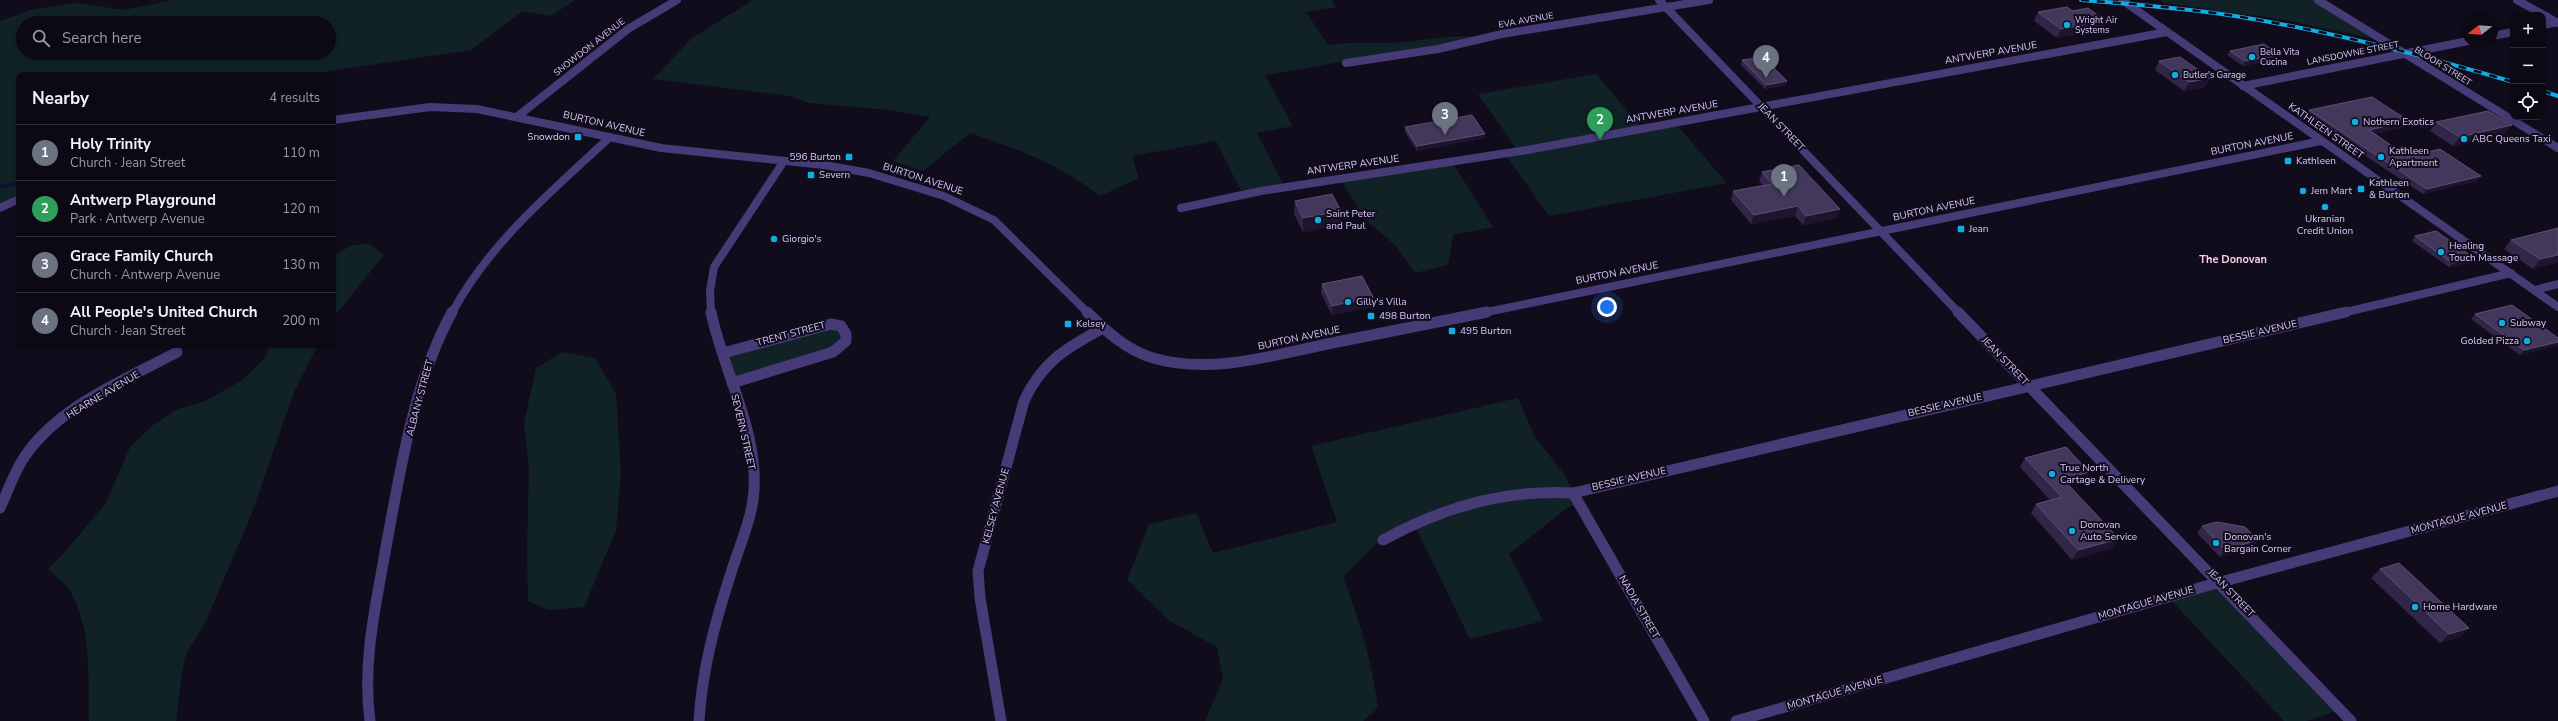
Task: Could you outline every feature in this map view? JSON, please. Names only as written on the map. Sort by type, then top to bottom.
[{"type":"street","name":"SNOWDON AVENUE","points":[[518,116],[628,29],[677,0]]},
{"type":"street","name":"EVA AVENUE","points":[[1346,63],[1662,4],[1709,0]]},
{"type":"street","name":"KATHLEEN STREET","points":[[2122,0],[2242,86],[2558,307]]},
{"type":"street","name":"BLOOR STREET","points":[[2318,0],[2558,148]]},
{"type":"street","points":[[2517,0],[2558,22]]},
{"type":"street","name":"JEAN STREET","points":[[1662,4],[2029,386],[2220,582],[2352,721]]},
{"type":"street","points":[[2546,24],[2558,22]]},
{"type":"street","name":"ANTWERP AVENUE","points":[[1181,208],[1261,191],[1526,150],[2167,32]]},
{"type":"street","points":[[2498,35],[2510,33]]},
{"type":"street","name":"LANSDOWNE STREET","points":[[2242,86],[2462,42]]},
{"type":"street","name":"BURTON AVENUE","points":[[336,120],[430,107],[477,109],[518,116],[610,137],[688,152],[784,161],[869,173],[944,196],[971,207],[994,220],[1103,328],[1128,348],[1152,358],[1178,364],[1206,366],[1234,362],[2321,141]]},
{"type":"street","name":"ALBANY STREET","points":[[370,721],[366,703],[370,635],[404,458],[430,359],[444,327],[466,288],[489,256],[555,188],[610,137]]},
{"type":"street","name":"SEVERN STREET","points":[[699,721],[705,657],[748,519],[754,490],[752,462],[732,383],[714,327],[709,299],[714,267],[784,161]]},
{"type":"street","points":[[0,208],[16,200]]},
{"type":"street","name":"BESSIE AVENUE","points":[[1383,540],[1426,518],[1499,497],[1546,490],[1573,493],[2511,274]]},
{"type":"street","points":[[2535,290],[2558,284]]},
{"type":"street","name":"TRENT STREET","points":[[723,353],[831,324],[841,326],[846,334],[846,341],[833,352],[732,383]]},
{"type":"street","name":"KELSEY AVENUE","points":[[1001,721],[980,598],[978,571],[1024,401],[1032,380],[1044,366],[1059,354],[1103,328]]},
{"type":"street","name":"HEARNE AVENUE","points":[[0,508],[24,456],[49,429],[93,398],[178,352]]},
{"type":"street","name":"MONTAGUE AVENUE","points":[[1736,721],[2220,582],[2558,491]]},
{"type":"street","name":"NADIA STREET","points":[[1573,493],[1704,721]]},
{"type":"shaded area","points":[[173,0],[575,0],[551,16],[523,11],[471,50],[323,72],[16,72],[16,201],[0,209],[0,21],[34,9],[78,3],[124,10]]},
{"type":"shaded area","points":[[753,0],[1332,0],[1336,7],[1306,12],[1328,45],[1350,43],[1397,43],[1443,37],[1480,38],[1265,75],[1293,126],[1257,133],[1285,188],[1243,195],[1216,141],[1132,156],[1139,178],[1100,196],[1069,175],[1038,158],[970,133],[923,171],[893,161],[930,117],[889,110],[809,103],[790,96],[653,79],[692,38]]},
{"type":"shaded area","points":[[2160,0],[2319,0],[2386,41],[2279,19],[2164,3]]},
{"type":"shaded area","points":[[1596,74],[1643,129],[1675,123],[1727,183],[1549,216],[1505,154],[1518,151],[1478,94]]},
{"type":"shaded area","points":[[1452,162],[1493,227],[1453,235],[1448,265],[1415,273],[1396,246],[1365,219],[1341,180]]},
{"type":"shaded area","points":[[369,244],[384,255],[336,314],[336,254],[353,245]]},
{"type":"shaded area","points":[[831,325],[844,334],[839,347],[734,381],[726,354]]},
{"type":"shaded area","points":[[268,348],[316,348],[294,392],[251,515],[206,621],[186,654],[176,721],[89,721],[87,654],[82,621],[77,605],[70,591],[63,582],[48,569],[64,553],[106,503],[130,447],[153,425],[178,409],[205,401],[241,381],[265,358]]},
{"type":"shaded area","points":[[562,352],[595,358],[616,394],[621,472],[616,530],[584,607],[548,610],[528,601],[527,554],[529,468],[524,423],[536,368]]},
{"type":"shaded area","points":[[1518,398],[1535,437],[1564,474],[1580,503],[1567,508],[1509,554],[1543,621],[1470,639],[1413,522],[1381,539],[1343,577],[1365,642],[1378,708],[1363,721],[1205,721],[1223,679],[1217,647],[1170,621],[1127,580],[1149,524],[1196,513],[1213,553],[1337,522],[1311,446]]},
{"type":"shaded area","points":[[2222,583],[2342,709],[2307,721],[2284,721],[2169,598]]},
{"type":"building","points":[[2067,7],[2073,11],[2088,8],[2106,21],[2061,29],[2038,12]]},
{"type":"building","points":[[2264,44],[2280,55],[2245,61],[2230,51]]},
{"type":"building","points":[[1763,57],[1787,81],[1766,85],[1742,60]]},
{"type":"building","points":[[2180,57],[2210,78],[2189,82],[2159,61]]},
{"type":"building","points":[[2372,97],[2409,121],[2369,130],[2408,157],[2440,149],[2481,176],[2427,189],[2309,110]]},
{"type":"building","points":[[2488,111],[2512,125],[2460,137],[2436,122]]},
{"type":"building","points":[[1472,115],[1485,134],[1417,146],[1405,127]]},
{"type":"building","points":[[1799,165],[1840,209],[1806,216],[1798,206],[1754,215],[1733,191],[1772,184],[1762,172]]},
{"type":"building","points":[[1332,194],[1341,211],[1303,218],[1295,201]]},
{"type":"building","points":[[2558,228],[2558,255],[2540,259],[2511,240]]},
{"type":"building","points":[[2436,231],[2474,258],[2452,263],[2415,236]]},
{"type":"building","points":[[1362,276],[1373,297],[1332,306],[1322,284]]},
{"type":"building","points":[[2512,305],[2558,338],[2558,342],[2524,350],[2475,314]]},
{"type":"building","points":[[2066,447],[2089,472],[2063,479],[2119,539],[2078,550],[2036,504],[2062,497],[2025,458]]},
{"type":"building","points":[[2217,522],[2245,527],[2258,540],[2225,550],[2202,526]]},
{"type":"building","points":[[2399,563],[2469,628],[2449,634],[2380,569]]},
{"type":"waterway","points":[[0,187],[16,184]]},
{"type":"railway","points":[[2081,0],[2197,11],[2270,22],[2375,44],[2510,81]]},
{"type":"railway","points":[[2546,92],[2558,96]]},
{"type":"place","name":"Wright Air Systems","points":[[2067,25]]},
{"type":"place","name":"Bella Vita Cucina","points":[[2252,57]]},
{"type":"place","name":"Butler's Garage","points":[[2175,75]]},
{"type":"place","name":"All People's United Church","points":[[1766,78]]},
{"type":"place","name":"Nothern Exotics","points":[[2355,122]]},
{"type":"place","name":"Grace Family Church","points":[[1445,135]]},
{"type":"place","name":"Snowdon","points":[[578,137]]},
{"type":"place","name":"ABC Queens Taxi","points":[[2464,139]]},
{"type":"place","name":"Antwerp Playground","points":[[1600,140]]},
{"type":"place","name":"596 Burton","points":[[849,157]]},
{"type":"place","name":"Kathleen Apartment","points":[[2381,157]]},
{"type":"place","name":"Kathleen","points":[[2288,161]]},
{"type":"place","name":"Severn","points":[[811,175]]},
{"type":"place","name":"Kathleen & Burton","points":[[2361,189]]},
{"type":"place","name":"Jem Mart","points":[[2303,191]]},
{"type":"place","name":"Holy Trinity","points":[[1784,197]]},
{"type":"place","name":"Ukranian Credit Union","points":[[2325,207]]},
{"type":"place","name":"Saint Peter and Paul","points":[[1318,220]]},
{"type":"place","name":"Jean","points":[[1961,229]]},
{"type":"place","name":"Giorgio's","points":[[774,239]]},
{"type":"place","name":"Healing Touch Massage","points":[[2441,252]]},
{"type":"place","name":"Gilly's Villa","points":[[1348,302]]},
{"type":"place","name":"498 Burton","points":[[1371,316]]},
{"type":"place","name":"Subway","points":[[2502,323]]},
{"type":"place","name":"Kelsey","points":[[1068,324]]},
{"type":"place","name":"495 Burton","points":[[1452,331]]},
{"type":"place","name":"Golded Pizza","points":[[2527,341]]},
{"type":"place","name":"True North Cartage & Delivery","points":[[2052,474]]},
{"type":"place","name":"Donovan Auto Service","points":[[2072,531]]},
{"type":"place","name":"Donovan's Bargain Corner","points":[[2216,543]]},
{"type":"place","name":"Home Hardware","points":[[2415,607]]},
{"type":"district","name":"The Donovan","points":[[2233,259]]}]
